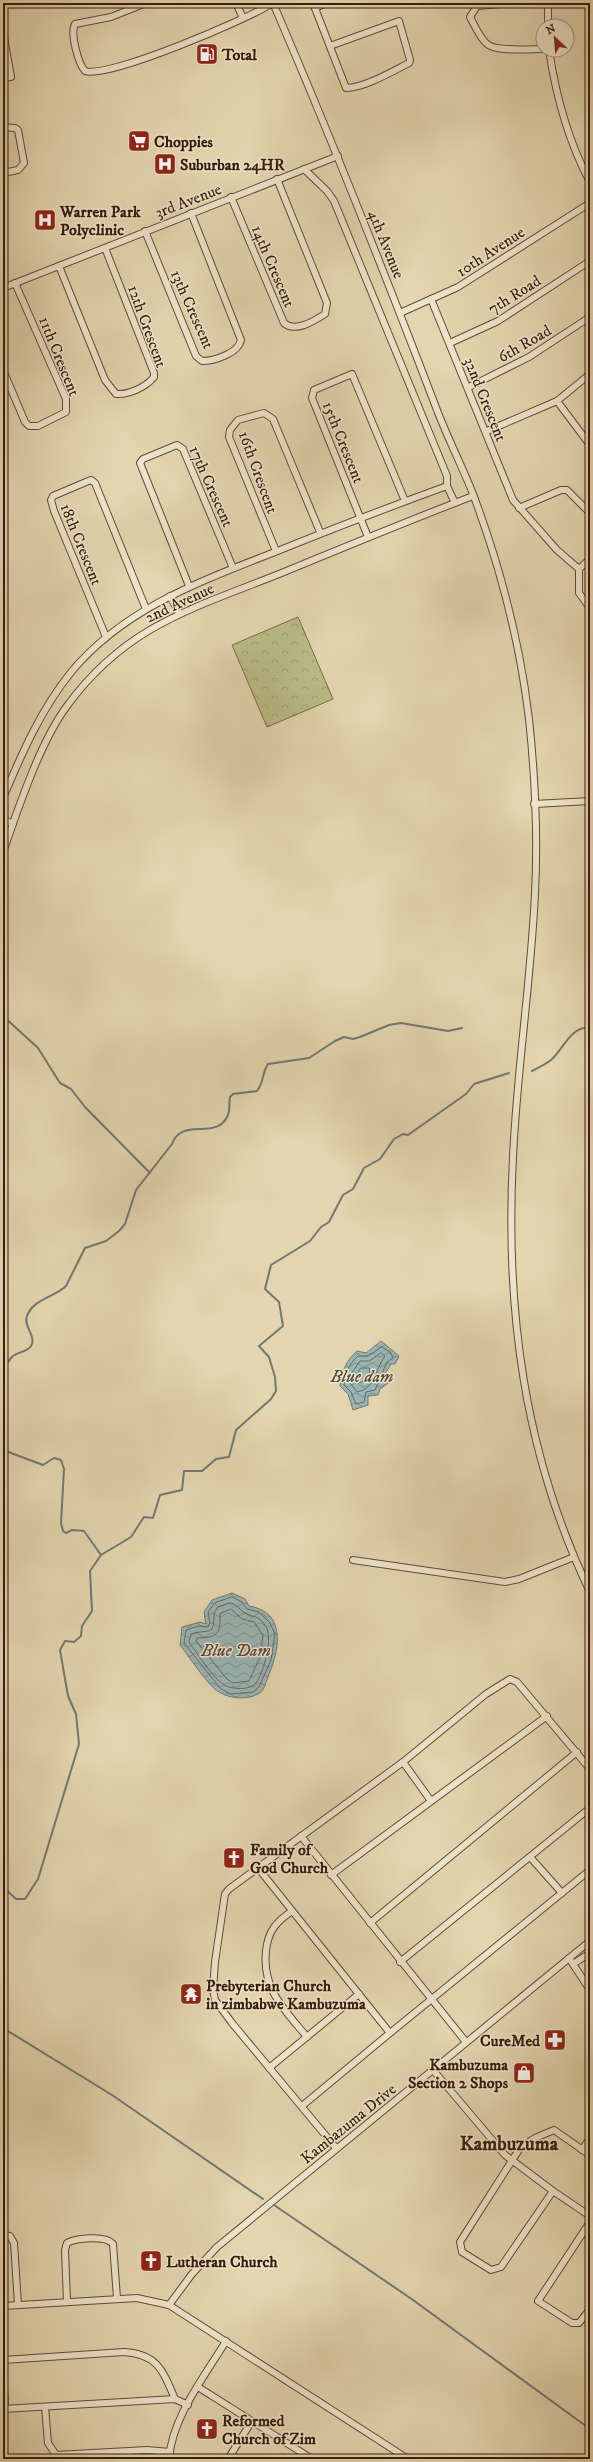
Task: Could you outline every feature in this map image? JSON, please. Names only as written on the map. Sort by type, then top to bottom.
[{"type":"street","points":[[146,3],[111,17],[75,24],[73,32],[76,50],[79,64],[84,71],[113,68],[146,57],[243,18],[273,3]]},
{"type":"street","points":[[236,3],[243,18]]},
{"type":"street","name":"4th Avenue","points":[[273,3],[338,156],[473,496],[506,600],[522,667],[529,720],[534,804],[535,895],[514,1131],[512,1265],[521,1372],[527,1405],[554,1504],[574,1557],[590,1592]]},
{"type":"street","points":[[326,3],[314,6],[346,88],[357,86],[410,63],[408,50],[399,21],[330,46]]},
{"type":"street","points":[[513,3],[477,6],[470,17],[481,38],[487,45],[498,48],[535,49]]},
{"type":"street","points":[[548,3],[548,18]]},
{"type":"street","points":[[3,32],[11,77],[3,78]]},
{"type":"street","points":[[550,58],[557,97],[567,130],[590,182]]},
{"type":"street","points":[[3,127],[15,128],[18,130],[24,163],[18,170],[3,173]]},
{"type":"street","name":"3rd Avenue","points":[[3,288],[276,179],[338,156]]},
{"type":"street","points":[[304,169],[327,191],[334,201],[447,476],[447,486],[455,503]]},
{"type":"street","name":"14th Crescent","points":[[231,197],[284,323],[288,327],[294,327],[315,320],[325,314],[328,303],[276,179]]},
{"type":"street","name":"10th Avenue","points":[[400,313],[458,287],[590,203]]},
{"type":"street","name":"13th Crescent","points":[[145,231],[196,356],[202,361],[209,361],[237,347],[240,344],[240,337],[191,213]]},
{"type":"street","name":"12th Crescent","points":[[59,266],[105,380],[116,394],[132,391],[147,385],[154,377],[154,373],[105,248]]},
{"type":"street","name":"7th Road","points":[[450,344],[498,321],[590,261]]},
{"type":"street","name":"11th Crescent","points":[[3,370],[25,422],[29,426],[38,426],[66,412],[66,399],[16,283]]},
{"type":"street","name":"32nd Crescent","points":[[432,299],[469,388],[507,488],[519,508],[557,550],[579,569]]},
{"type":"street","name":"6th Road","points":[[469,388],[528,357],[590,317]]},
{"type":"street","name":"15th Crescent","points":[[368,537],[312,393],[314,390],[352,374],[405,501]]},
{"type":"street","points":[[486,431],[557,401],[590,374]]},
{"type":"street","points":[[557,401],[590,445]]},
{"type":"street","name":"16th Crescent","points":[[276,552],[229,437],[230,430],[238,420],[264,413],[273,419],[320,532]]},
{"type":"street","name":"17th Crescent","points":[[189,586],[140,463],[143,459],[177,445],[183,449],[233,568]]},
{"type":"street","name":"18th Crescent","points":[[106,637],[54,511],[51,500],[53,496],[86,482],[95,483],[146,609]]},
{"type":"street","points":[[3,798],[29,738],[46,709],[73,670],[106,637],[146,609],[189,586],[276,552],[320,532],[447,486]]},
{"type":"street","points":[[519,508],[549,494],[567,490],[590,513]]},
{"type":"street","name":"2nd Avenue","points":[[3,852],[44,747],[66,707],[108,660],[131,641],[179,613],[473,496]]},
{"type":"street","points":[[590,559],[579,569],[579,593],[590,608]]},
{"type":"street","points":[[170,596],[179,613]]},
{"type":"street","points":[[534,804],[590,802]]},
{"type":"street","points":[[3,819],[13,824]]},
{"type":"street","points":[[353,1560],[505,1582],[519,1579],[574,1557]]},
{"type":"street","points":[[336,2148],[219,2007],[215,2000],[213,1989],[224,1894],[229,1888],[404,1762],[486,1694],[510,1679],[517,1682],[590,1769]]},
{"type":"street","points":[[331,1875],[547,1716]]},
{"type":"street","points":[[370,1923],[577,1752]]},
{"type":"street","points":[[404,1762],[431,1801]]},
{"type":"street","points":[[400,1962],[590,1808]]},
{"type":"street","points":[[302,1836],[400,1962],[466,2042]]},
{"type":"street","points":[[530,1857],[562,1893]]},
{"type":"street","points":[[258,1868],[390,2033]]},
{"type":"street","points":[[302,2106],[590,1870]]},
{"type":"street","points":[[292,1911],[275,1924],[270,1932],[265,1963],[267,1980],[280,2003],[307,2037]]},
{"type":"street","name":"Kambazuma Drive","points":[[169,2305],[192,2274],[217,2246],[590,1941]]},
{"type":"street","points":[[573,1964],[590,1953]]},
{"type":"street","points":[[569,1958],[590,1990]]},
{"type":"street","points":[[270,2068],[359,1994]]},
{"type":"street","points":[[433,2070],[496,2147],[512,2161],[590,2216]]},
{"type":"street","points":[[553,2191],[501,2267],[491,2270],[462,2252],[460,2242],[524,2144],[549,2130],[557,2131],[590,2155]]},
{"type":"street","points":[[582,2150],[590,2138]]},
{"type":"street","points":[[590,2222],[538,2301],[572,2323],[579,2323],[590,2309]]},
{"type":"street","points":[[3,2235],[10,2236],[14,2243],[18,2305]]},
{"type":"street","points":[[67,2302],[65,2250],[67,2243],[102,2239],[110,2240],[114,2249],[117,2298]]},
{"type":"street","points":[[3,2306],[117,2298],[148,2299],[169,2305],[405,2458]]},
{"type":"street","points":[[169,2459],[176,2430],[188,2405],[226,2341]]},
{"type":"street","points":[[3,2360],[124,2352],[140,2354],[149,2357],[160,2367],[175,2399]]},
{"type":"street","points":[[3,2364],[4,2409],[175,2399],[188,2405]]},
{"type":"street","points":[[198,2387],[312,2459]]},
{"type":"street","points":[[45,2407],[48,2443],[56,2455],[117,2456],[147,2450],[170,2452]]},
{"type":"street","points":[[228,2459],[252,2420]]},
{"type":"green space","points":[[298,617],[333,699],[267,727],[232,645]]},
{"type":"water","name":"Blue dam","points":[[381,1341],[399,1356],[395,1364],[391,1364],[382,1379],[391,1381],[380,1389],[378,1395],[368,1396],[368,1405],[353,1410],[348,1394],[340,1386],[343,1371],[347,1363],[357,1351],[366,1353]]},
{"type":"water","name":"Blue Dam","points":[[232,1593],[245,1599],[249,1606],[261,1610],[269,1616],[274,1623],[277,1632],[276,1653],[264,1687],[262,1691],[246,1698],[229,1696],[215,1689],[180,1645],[182,1627],[200,1622],[206,1624],[204,1612],[212,1600]]},
{"type":"waterway","points":[[3,1016],[38,1048],[60,1083],[71,1089],[85,1107],[150,1173]]},
{"type":"waterway","points":[[3,1369],[12,1357],[27,1350],[31,1346],[32,1339],[26,1320],[30,1310],[39,1302],[66,1286],[85,1248],[106,1241],[119,1231],[125,1224],[136,1190],[177,1136],[183,1131],[208,1129],[223,1123],[229,1113],[230,1097],[233,1094],[257,1091],[268,1064],[309,1058],[335,1041],[344,1037],[353,1039],[389,1025],[401,1023],[448,1031],[462,1028]]},
{"type":"waterway","points":[[532,1071],[551,1060],[572,1034],[583,1028],[590,1028]]},
{"type":"waterway","points":[[3,1887],[16,1899],[25,1899],[38,1879],[79,1744],[76,1714],[68,1696],[60,1650],[65,1641],[74,1642],[81,1636],[82,1626],[92,1611],[90,1571],[101,1555],[131,1537],[144,1517],[153,1518],[160,1495],[182,1490],[184,1471],[202,1471],[216,1459],[229,1457],[236,1430],[271,1399],[276,1391],[275,1377],[269,1357],[259,1346],[283,1326],[279,1302],[265,1289],[271,1265],[310,1241],[321,1227],[329,1222],[343,1195],[353,1189],[364,1168],[380,1159],[394,1139],[403,1134],[408,1135],[466,1094],[474,1084],[509,1073]]},
{"type":"waterway","points":[[3,1403],[3,1411]]},
{"type":"waterway","points":[[3,1450],[43,1465],[54,1458],[61,1460],[64,1469],[61,1523],[63,1531],[66,1533],[72,1530],[84,1531],[101,1555]]},
{"type":"waterway","points":[[3,2028],[112,2095],[263,2199]]},
{"type":"waterway","points":[[274,2205],[413,2300],[590,2429]]},
{"type":"place","name":"Total","points":[[207,54]]},
{"type":"place","name":"Choppies","points":[[139,141]]},
{"type":"place","name":"Suburban 24HR","points":[[165,164]]},
{"type":"place","name":"Warren Park Polyclinic","points":[[45,220]]},
{"type":"place","name":"Family of God Church","points":[[234,1858]]},
{"type":"place","name":"Prebyterian Church in zimbabwe Kambuzuma","points":[[191,1994]]},
{"type":"place","name":"CureMed","points":[[555,2040]]},
{"type":"place","name":"Kambuzuma Section 2 Shops","points":[[524,2073]]},
{"type":"place","name":"Lutheran Church","points":[[151,2261]]},
{"type":"place","name":"Reformed Church of Zim","points":[[207,2429]]},
{"type":"district","name":"Kambuzuma","points":[[509,2143]]}]
